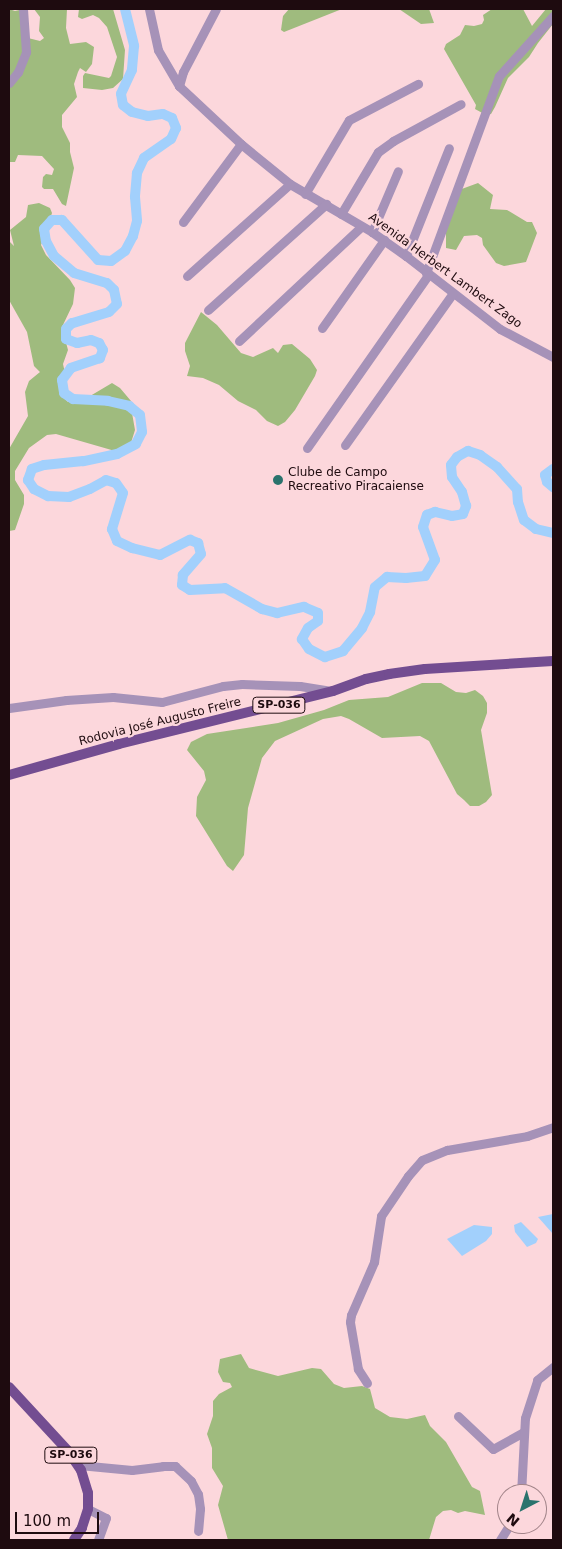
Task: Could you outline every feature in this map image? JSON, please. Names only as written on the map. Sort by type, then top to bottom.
[{"type":"main road","name":"Rodovia José Augusto Freire","points":[[9,775],[118,744],[333,691],[366,679],[416,670],[553,661]]},
{"type":"main road","name":"SP-036","points":[[9,1387],[79,1465],[85,1480],[88,1509],[82,1528],[74,1540]]},
{"type":"street","points":[[9,83],[18,72],[26,52],[24,9]]},
{"type":"street","name":"Avenida Herbert Lambert Zago","points":[[149,9],[158,50],[179,86],[241,144],[290,184],[384,240],[500,329],[552,354]]},
{"type":"street","points":[[179,86],[183,72],[216,9]]},
{"type":"street","points":[[307,448],[427,274],[499,76],[553,16]]},
{"type":"street","points":[[305,194],[348,120],[418,84]]},
{"type":"street","points":[[342,214],[378,152],[393,141],[462,104]]},
{"type":"street","points":[[183,222],[241,144]]},
{"type":"street","points":[[406,256],[449,148]]},
{"type":"street","points":[[372,232],[398,172]]},
{"type":"street","points":[[187,276],[290,184]]},
{"type":"street","points":[[208,310],[326,204]]},
{"type":"street","points":[[240,341],[362,226]]},
{"type":"street","points":[[322,328],[384,240]]},
{"type":"street","points":[[345,445],[453,293]]},
{"type":"street","points":[[9,708],[66,700],[113,697],[162,702],[224,686],[242,684],[300,686],[333,691]]},
{"type":"street","points":[[367,1383],[358,1369],[350,1322],[351,1315],[374,1262],[381,1216],[408,1176],[422,1160],[447,1150],[527,1136],[553,1127]]},
{"type":"street","points":[[521,1484],[525,1418],[538,1380],[553,1367]]},
{"type":"street","points":[[458,1416],[494,1449],[524,1432]]},
{"type":"street","points":[[79,1465],[132,1470],[175,1466],[191,1481],[198,1494],[200,1509],[198,1531]]},
{"type":"street","points":[[88,1509],[106,1518],[98,1540]]},
{"type":"green space","points":[[9,9],[15,11],[24,9],[28,38],[40,41],[44,38],[39,31],[40,17],[34,9],[67,9],[66,28],[70,44],[86,42],[94,47],[92,64],[86,72],[80,68],[78,72],[74,84],[77,97],[62,115],[62,127],[70,143],[74,168],[66,206],[62,204],[53,189],[44,189],[42,187],[43,177],[46,174],[52,175],[54,169],[42,156],[18,155],[15,162],[9,162],[9,87],[24,69],[9,83]]},
{"type":"green space","points":[[79,9],[113,9],[125,50],[123,79],[113,88],[102,90],[83,88],[83,76],[85,73],[109,78],[117,57],[107,27],[99,18],[93,15],[82,19],[78,17]]},
{"type":"green space","points":[[289,9],[342,9],[284,32],[281,30],[283,16]]},
{"type":"green space","points":[[399,9],[429,9],[434,23],[421,24]]},
{"type":"green space","points":[[492,9],[523,9],[532,26],[546,9],[553,9],[553,24],[529,57],[508,78],[491,114],[486,115],[475,109],[476,105],[444,49],[446,44],[460,35],[465,25],[474,26],[482,24],[484,20],[483,15]]},
{"type":"green space","points":[[478,183],[493,195],[490,209],[507,210],[527,222],[532,222],[537,233],[526,262],[504,266],[496,263],[483,245],[482,238],[477,235],[464,236],[456,250],[446,248],[446,224],[459,190]]},
{"type":"green space","points":[[39,203],[50,208],[52,213],[41,245],[46,255],[70,280],[75,288],[73,304],[62,327],[68,350],[63,364],[65,373],[62,380],[61,395],[68,402],[80,402],[112,383],[120,388],[134,407],[132,413],[135,430],[129,449],[124,450],[115,451],[56,434],[47,435],[29,448],[15,471],[15,480],[24,495],[24,504],[15,530],[9,531],[9,449],[28,416],[25,392],[29,381],[40,372],[34,366],[27,332],[9,300],[9,241],[14,246],[10,230],[26,217],[28,205]]},
{"type":"green space","points":[[201,312],[217,325],[241,353],[253,357],[273,348],[278,353],[283,345],[292,344],[310,359],[317,370],[315,376],[295,410],[285,422],[278,426],[267,421],[256,410],[238,401],[219,385],[203,378],[187,376],[190,366],[185,351],[185,343]]},
{"type":"green space","points":[[422,683],[441,683],[456,692],[466,693],[475,690],[483,696],[487,703],[487,713],[481,730],[492,795],[486,802],[479,806],[470,806],[457,794],[429,741],[420,736],[382,738],[341,716],[323,719],[275,741],[262,758],[248,808],[244,855],[233,871],[227,866],[196,816],[197,797],[206,780],[204,771],[187,750],[191,742],[207,734],[278,723],[324,710],[349,700],[388,697]]},
{"type":"green space","points":[[241,1354],[249,1368],[278,1376],[312,1368],[321,1369],[334,1384],[344,1388],[362,1386],[370,1389],[375,1408],[390,1417],[407,1419],[425,1415],[430,1426],[446,1442],[472,1487],[480,1491],[485,1515],[465,1511],[458,1513],[451,1510],[443,1511],[436,1517],[429,1540],[228,1540],[218,1505],[223,1486],[212,1468],[212,1448],[207,1434],[213,1416],[213,1401],[219,1394],[232,1387],[230,1383],[223,1382],[218,1372],[220,1359]]},
{"type":"water","points":[[553,1214],[553,1234],[538,1217]]},
{"type":"water","points":[[521,1222],[538,1239],[536,1243],[527,1247],[515,1232],[514,1225]]},
{"type":"water","points":[[474,1225],[492,1227],[492,1234],[486,1241],[462,1256],[447,1239]]},
{"type":"waterway","points":[[125,9],[134,46],[132,70],[121,94],[123,105],[132,112],[148,116],[163,114],[172,118],[176,128],[171,139],[144,158],[137,173],[135,197],[137,221],[133,236],[125,251],[111,261],[98,260],[62,220],[52,220],[44,229],[46,241],[54,256],[74,273],[107,283],[114,290],[117,304],[109,312],[72,323],[66,329],[66,339],[77,343],[91,340],[99,343],[103,350],[100,358],[71,368],[62,380],[64,393],[73,399],[108,401],[129,406],[140,415],[142,432],[136,444],[117,454],[83,461],[44,465],[32,469],[28,480],[34,489],[48,496],[69,497],[106,480],[116,483],[123,493],[112,529],[117,541],[132,548],[160,555],[190,540],[198,543],[201,554],[183,575],[182,585],[190,590],[225,588],[262,609],[277,613],[304,607],[318,613],[318,621],[308,628],[302,639],[309,649],[325,657],[343,651],[362,628],[370,612],[375,587],[387,577],[425,576],[435,560],[423,527],[427,515],[435,512],[452,516],[463,514],[466,506],[462,492],[452,477],[451,465],[457,457],[468,451],[480,455],[497,467],[517,489],[518,502],[524,520],[536,529],[553,533]]},
{"type":"waterway","points":[[553,469],[545,475],[547,482],[553,487]]},
{"type":"place","name":"Clube de Campo Recreativo Piracaiense","points":[[278,480]]}]
